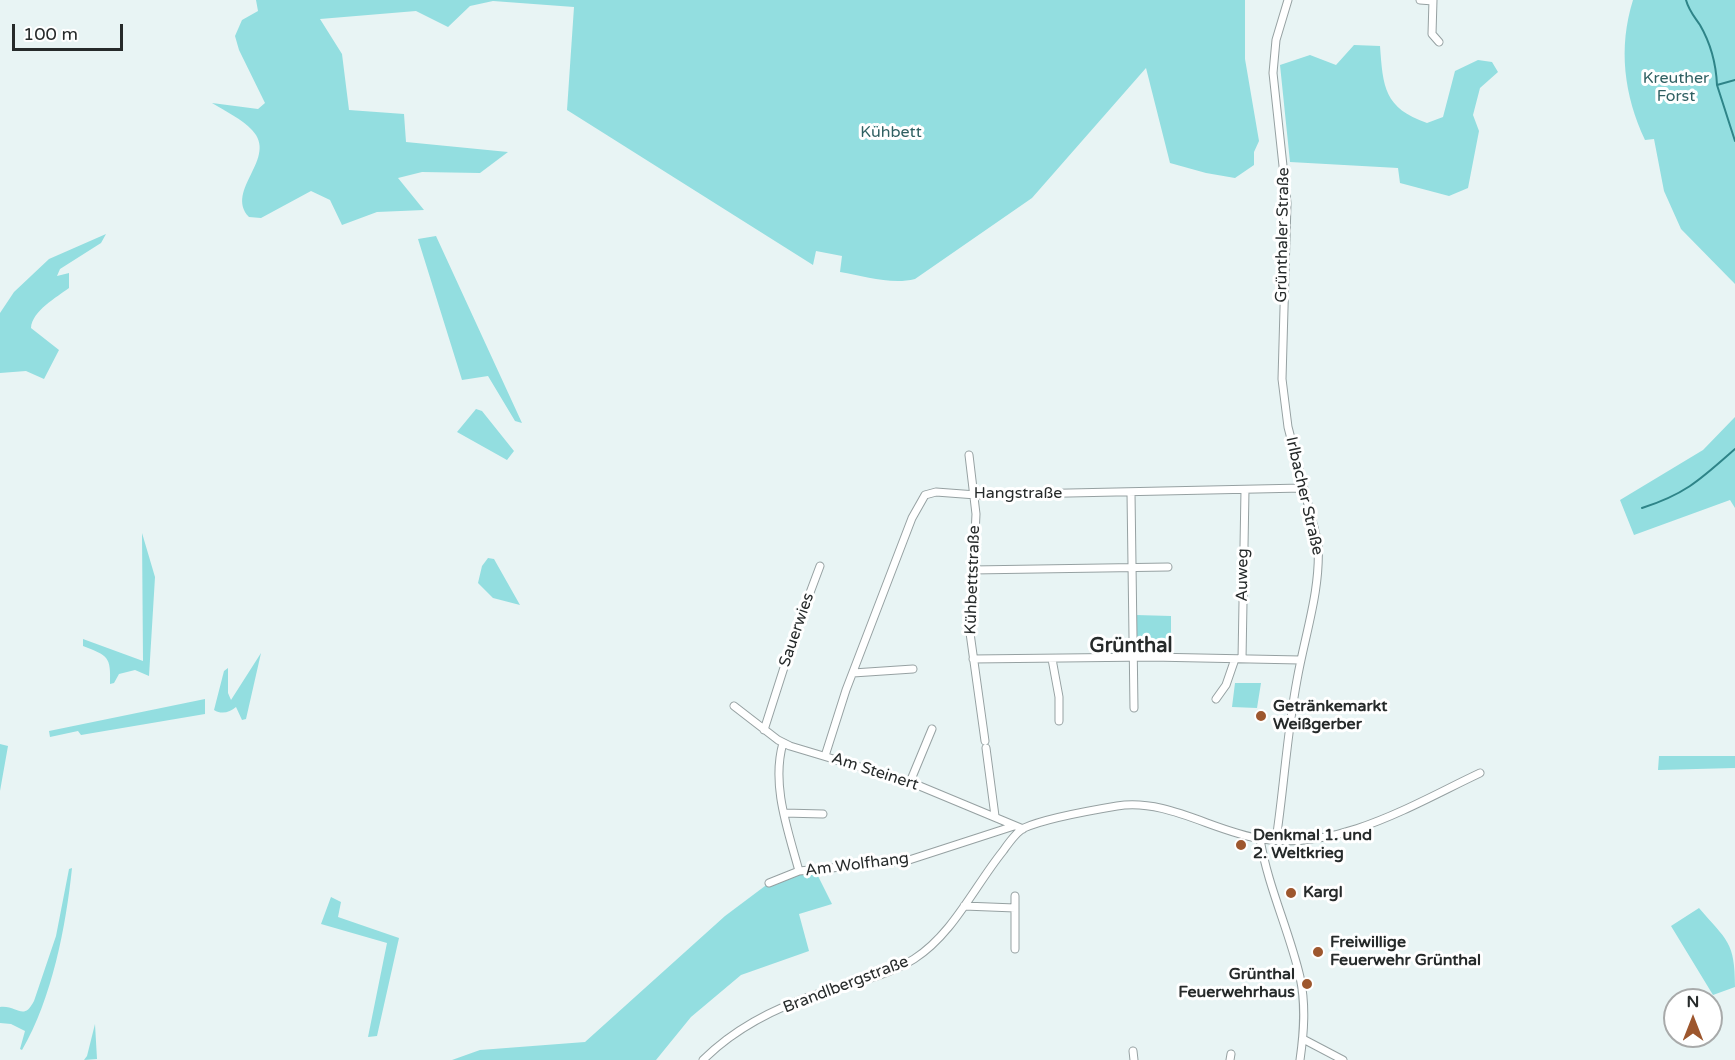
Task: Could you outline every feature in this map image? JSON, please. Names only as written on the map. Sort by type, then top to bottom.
[{"type":"street","name":"Grünthaler Straße","points":[[1284,401],[1281,339],[1287,203],[1273,73],[1276,40],[1288,0]]},
{"type":"street","points":[[1420,0],[1432,1],[1432,34],[1439,42]]},
{"type":"street","name":"Irlbacher Straße","points":[[1276,840],[1290,720],[1300,660],[1316,589],[1319,559],[1318,543],[1284,401]]},
{"type":"street","name":"Kühbettstraße","points":[[969,455],[976,495],[970,633],[995,816]]},
{"type":"street","name":"Hangstraße","points":[[825,756],[853,673],[912,519],[925,495],[936,492],[976,495],[1303,488]]},
{"type":"street","name":"Auweg","points":[[1216,699],[1226,685],[1238,659],[1245,490]]},
{"type":"street","points":[[1131,493],[1134,567],[1134,708]]},
{"type":"street","name":"Sauerwies","points":[[764,730],[820,566]]},
{"type":"street","points":[[972,570],[1168,567]]},
{"type":"street","points":[[973,659],[1134,657],[1300,660]]},
{"type":"street","points":[[1052,659],[1059,697],[1059,721]]},
{"type":"street","points":[[853,673],[913,669]]},
{"type":"street","name":"Am Steinert","points":[[734,706],[783,743],[910,782],[1023,829]]},
{"type":"street","points":[[910,782],[932,729]]},
{"type":"street","points":[[783,743],[778,773],[784,813],[799,871]]},
{"type":"street","points":[[1023,829],[1098,810],[1135,806],[1165,810],[1260,839],[1305,840],[1356,828],[1385,818],[1480,773]]},
{"type":"street","points":[[784,813],[823,814]]},
{"type":"street","name":"Am Wolfhang","points":[[769,883],[799,871],[906,861],[1014,826]]},
{"type":"street","name":"Brandlbergstraße","points":[[703,1060],[738,1030],[819,993],[894,970],[916,958],[948,928],[999,856],[1023,829]]},
{"type":"street","points":[[1260,839],[1264,864],[1300,979],[1304,1018],[1300,1060]]},
{"type":"street","points":[[1015,896],[1015,949]]},
{"type":"street","points":[[964,906],[1015,908]]},
{"type":"street","points":[[1303,1039],[1343,1060]]},
{"type":"street","points":[[1134,1051],[1134,1060]]},
{"type":"green space","name":"Kühbett","points":[[256,0],[1245,0],[1245,59],[1259,141],[1254,152],[1254,165],[1235,178],[1170,163],[1146,68],[1032,198],[915,279],[897,281],[868,278],[840,272],[842,256],[816,251],[813,265],[567,110],[574,7],[493,1],[470,6],[448,27],[416,11],[320,19],[342,54],[349,110],[404,114],[406,142],[508,152],[480,173],[422,172],[398,178],[424,210],[377,212],[342,225],[330,200],[311,191],[261,218],[249,217],[243,207],[243,196],[256,163],[259,141],[243,122],[212,103],[258,109],[265,103],[239,50],[235,36],[242,20],[258,11]]},
{"type":"green space","name":"Kreuther Forst","points":[[1633,0],[1735,0],[1735,284],[1681,229],[1664,191],[1654,139],[1645,140],[1638,123],[1628,89],[1625,54],[1628,18]]},
{"type":"green space","points":[[1354,45],[1380,46],[1388,94],[1402,110],[1427,123],[1443,117],[1455,71],[1478,60],[1492,62],[1498,72],[1480,88],[1473,115],[1479,131],[1468,188],[1449,196],[1400,183],[1398,168],[1290,162],[1280,65],[1310,55],[1336,65]]},
{"type":"green space","points":[[106,234],[101,243],[60,269],[57,276],[69,273],[69,288],[40,310],[32,322],[31,328],[59,350],[44,379],[26,371],[0,373],[0,313],[14,292],[49,259]]},
{"type":"green space","points":[[436,236],[522,423],[515,421],[488,376],[462,380],[418,239]]},
{"type":"green space","points":[[476,409],[482,411],[514,451],[507,460],[457,432]]},
{"type":"green space","points":[[1735,417],[1735,508],[1730,500],[1634,535],[1620,500],[1703,450]]},
{"type":"green space","points":[[142,533],[155,577],[149,676],[135,670],[119,674],[114,683],[110,684],[110,668],[106,658],[83,646],[83,639],[143,661]]},
{"type":"green space","points":[[488,558],[494,559],[520,605],[493,598],[478,583],[482,566]]},
{"type":"green space","points":[[1136,615],[1171,616],[1171,652],[1140,650],[1137,646]]},
{"type":"green space","points":[[261,653],[246,719],[242,720],[236,707],[226,712],[214,710],[224,671],[228,668],[228,693],[231,700]]},
{"type":"green space","points":[[1235,683],[1261,683],[1257,708],[1232,707]]},
{"type":"green space","points":[[205,699],[205,714],[81,735],[78,731],[50,737],[49,731]]},
{"type":"green space","points":[[0,744],[8,746],[0,791]]},
{"type":"green space","points":[[1659,756],[1735,756],[1735,768],[1658,770]]},
{"type":"green space","points":[[72,868],[66,914],[56,962],[42,1008],[22,1050],[20,1049],[25,1031],[11,1024],[0,1023],[0,1007],[23,1012],[27,1011],[34,1001],[56,936],[69,869]]},
{"type":"green space","points":[[799,871],[816,872],[832,904],[799,914],[809,951],[741,975],[691,1017],[656,1060],[452,1060],[480,1050],[585,1042],[725,916],[769,883]]},
{"type":"green space","points":[[331,897],[341,902],[338,917],[399,938],[377,1036],[368,1037],[387,943],[321,924]]},
{"type":"green space","points":[[1699,908],[1728,943],[1735,972],[1735,987],[1723,991],[1723,988],[1709,988],[1671,926]]},
{"type":"green space","points":[[95,1024],[97,1059],[84,1060],[87,1056]]},
{"type":"waterway","points":[[1686,0],[1710,47],[1717,85],[1735,80]]},
{"type":"waterway","points":[[1717,85],[1735,141]]},
{"type":"waterway","points":[[1642,508],[1692,485],[1735,449]]},
{"type":"place","name":"Getränkemarkt Weißgerber","points":[[1261,716]]},
{"type":"place","name":"Denkmal 1. und 2. Weltkrieg","points":[[1241,845]]},
{"type":"place","name":"Kargl","points":[[1291,893]]},
{"type":"place","name":"Freiwillige Feuerwehr Grünthal","points":[[1318,952]]},
{"type":"place","name":"Grünthal Feuerwehrhaus","points":[[1307,984]]},
{"type":"district","name":"Grünthal","points":[[1131,647]]}]
